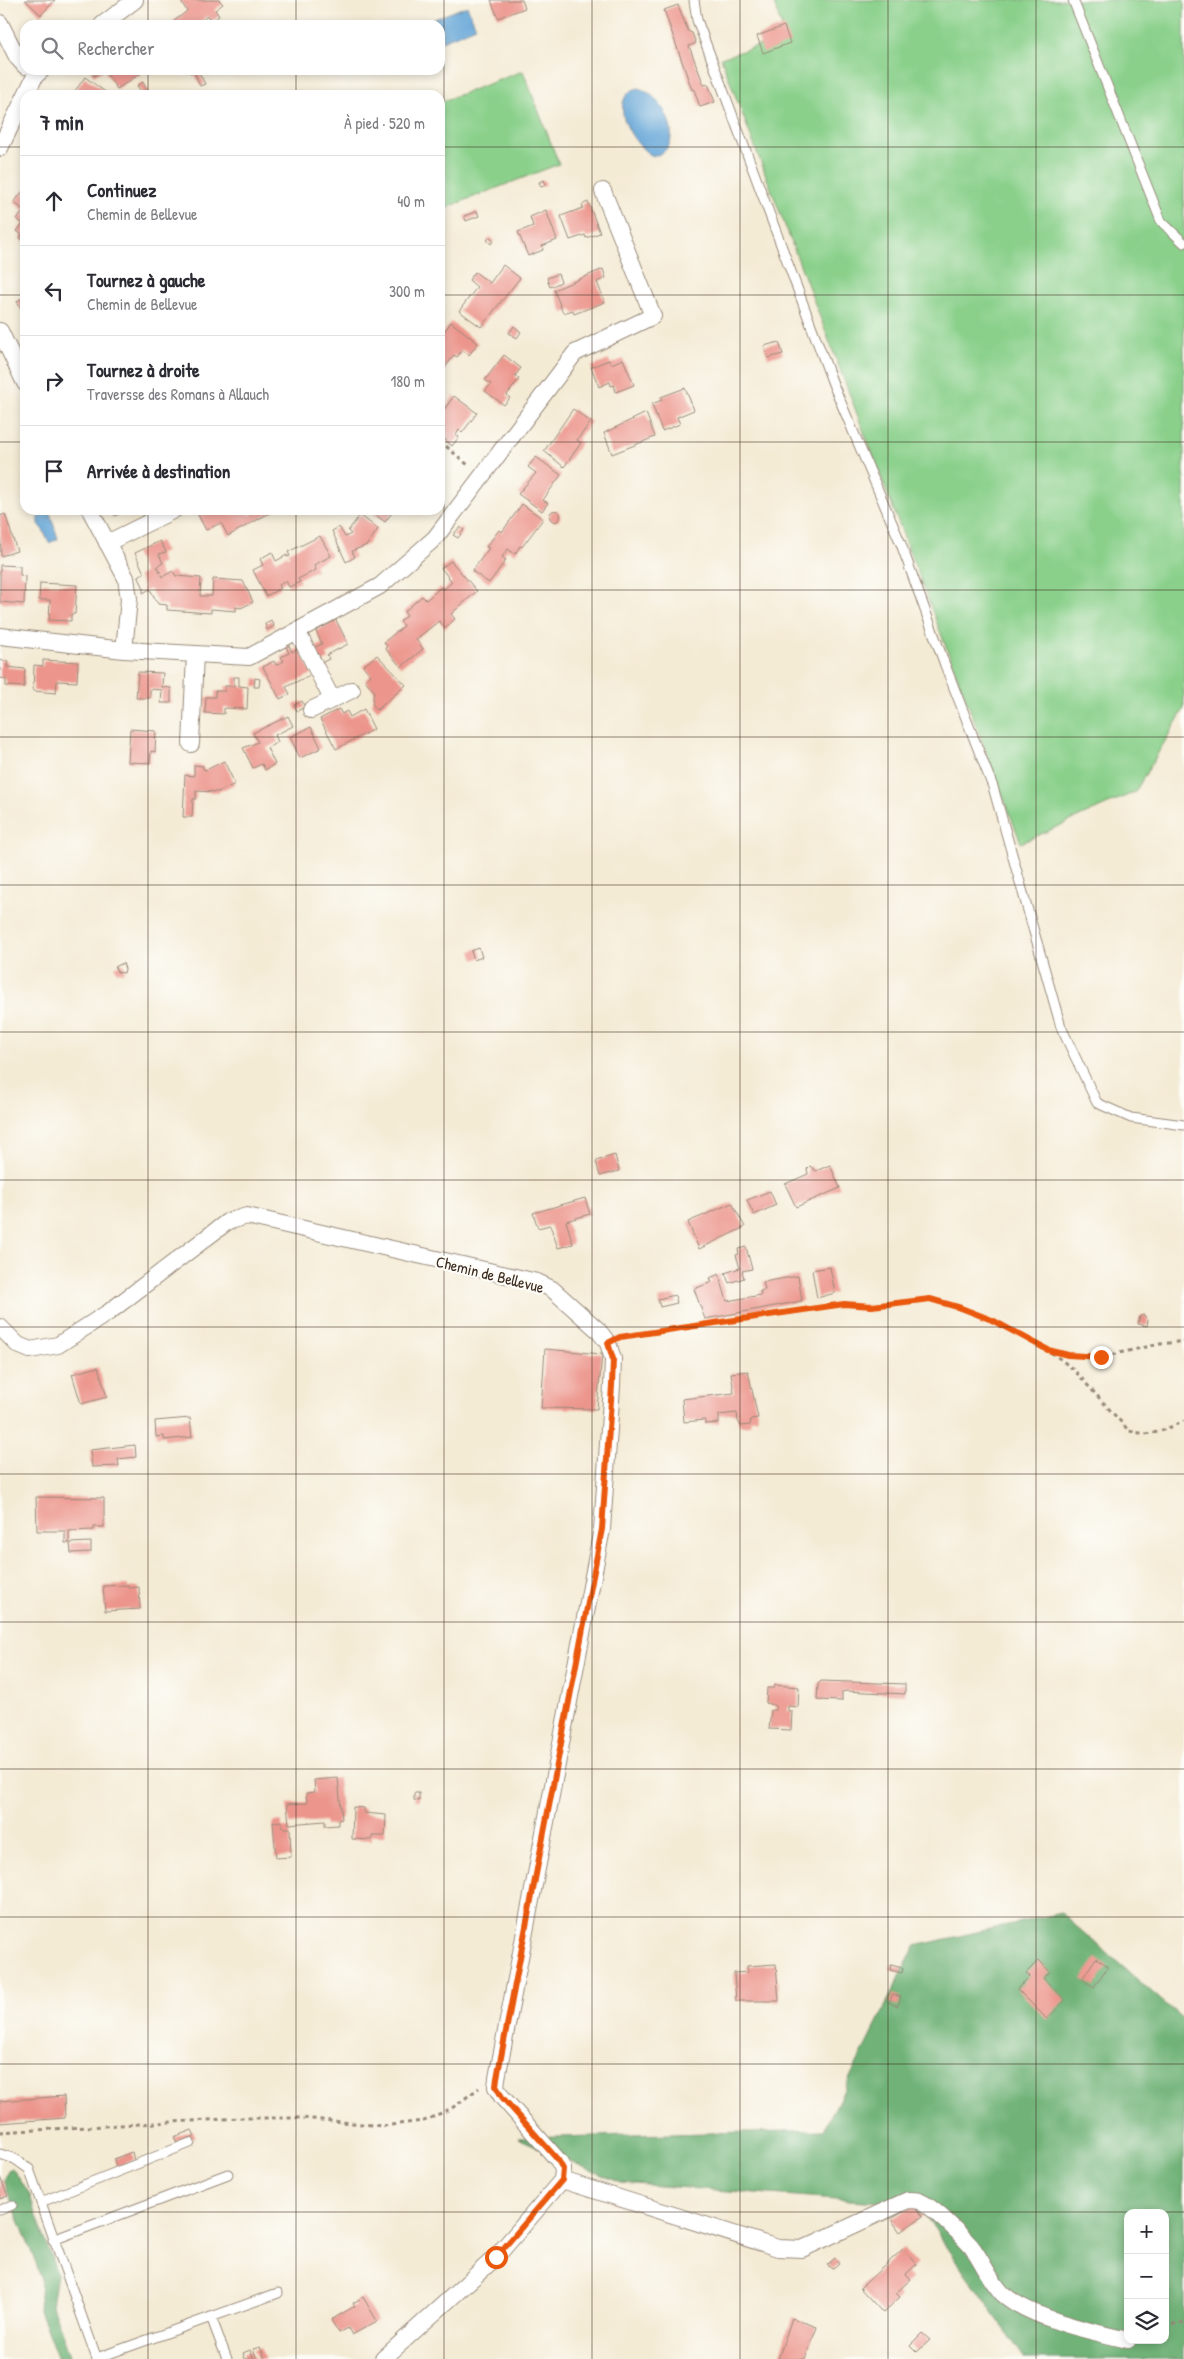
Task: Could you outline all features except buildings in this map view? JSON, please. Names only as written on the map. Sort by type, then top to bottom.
[{"type":"street","points":[[109,20],[135,0]]},
{"type":"street","points":[[0,23],[17,58],[20,60]]},
{"type":"street","points":[[25,90],[31,75]]},
{"type":"street","points":[[0,148],[20,101]]},
{"type":"street","points":[[0,636],[124,650],[249,657],[380,586],[434,538],[575,353],[653,316],[602,191]]},
{"type":"street","points":[[0,331],[20,373]]},
{"type":"street","points":[[93,515],[126,578],[129,599],[124,650]]},
{"type":"street","points":[[107,543],[164,515]]},
{"type":"street","points":[[296,631],[332,699]]},
{"type":"street","points":[[191,744],[195,654]]},
{"type":"street","points":[[311,710],[352,690]]},
{"type":"street","name":"Chemin de Bellevue","points":[[0,1326],[18,1345],[30,1350],[58,1344],[109,1312],[227,1222],[247,1216],[538,1282],[552,1289],[598,1330],[608,1343]]},
{"type":"street","points":[[384,2359],[496,2257],[562,2180],[563,2169],[558,2160],[502,2097],[496,2086],[602,1529],[613,1359],[608,1343]]},
{"type":"street","points":[[562,2180],[778,2248],[802,2250],[908,2200],[920,2201],[933,2210],[971,2247],[992,2281],[1004,2295],[1072,2328],[1124,2339]]},
{"type":"lane","points":[[694,0],[697,20],[833,384],[901,544],[944,665],[994,787],[1062,1027],[1097,1103],[1131,1118],[1184,1125]]},
{"type":"lane","points":[[1073,0],[1160,221],[1169,232],[1184,243]]},
{"type":"lane","points":[[41,2202],[190,2143]]},
{"type":"lane","points":[[0,2154],[15,2158],[29,2169],[97,2359],[278,2293]]},
{"type":"lane","points":[[53,2240],[228,2174]]},
{"type":"lane","points":[[0,2210],[12,2205]]},
{"type":"lane","points":[[211,2317],[227,2359]]},
{"type":"path","points":[[445,445],[481,477]]},
{"type":"path","points":[[608,1343],[620,1337],[768,1314],[844,1304],[872,1306],[930,1299],[992,1320],[1048,1350],[1073,1369],[1130,1432],[1145,1434],[1159,1432],[1184,1421]]},
{"type":"path","points":[[1048,1350],[1068,1355],[1101,1357],[1160,1344],[1184,1342]]},
{"type":"path","points":[[0,2132],[242,2118],[302,2118],[382,2126],[424,2121],[452,2108],[479,2088],[496,2086]]},
{"type":"path","points":[[1169,2326],[1179,2322],[1184,2323]]},
{"type":"green space","points":[[773,0],[1184,0],[1184,709],[1135,792],[1021,843],[721,58],[785,37]]},
{"type":"green space","points":[[523,71],[559,164],[445,208],[445,100]]},
{"type":"green space","points":[[1061,1913],[1184,2020],[1184,2359],[1025,2359],[918,2205],[620,2183],[518,2138],[824,2130],[915,1946]]},
{"type":"green space","points":[[12,2168],[29,2193],[57,2274],[52,2305],[71,2359],[58,2359],[39,2310],[41,2280],[3,2180],[8,2170]]},
{"type":"water","points":[[467,6],[476,27],[445,40],[445,20],[434,19]]},
{"type":"water","points":[[638,88],[648,93],[657,101],[669,122],[670,143],[664,151],[653,156],[637,143],[625,122],[623,101],[628,93]]},
{"type":"water","points":[[38,515],[51,515],[58,539],[49,543],[38,524]]},
{"type":"route","points":[[496,2257],[562,2180],[563,2169],[558,2160],[502,2097],[496,2086],[602,1529],[613,1359],[608,1343],[620,1337],[768,1314],[844,1304],[872,1306],[930,1299],[992,1320],[1048,1350],[1068,1355],[1101,1357]]}]
